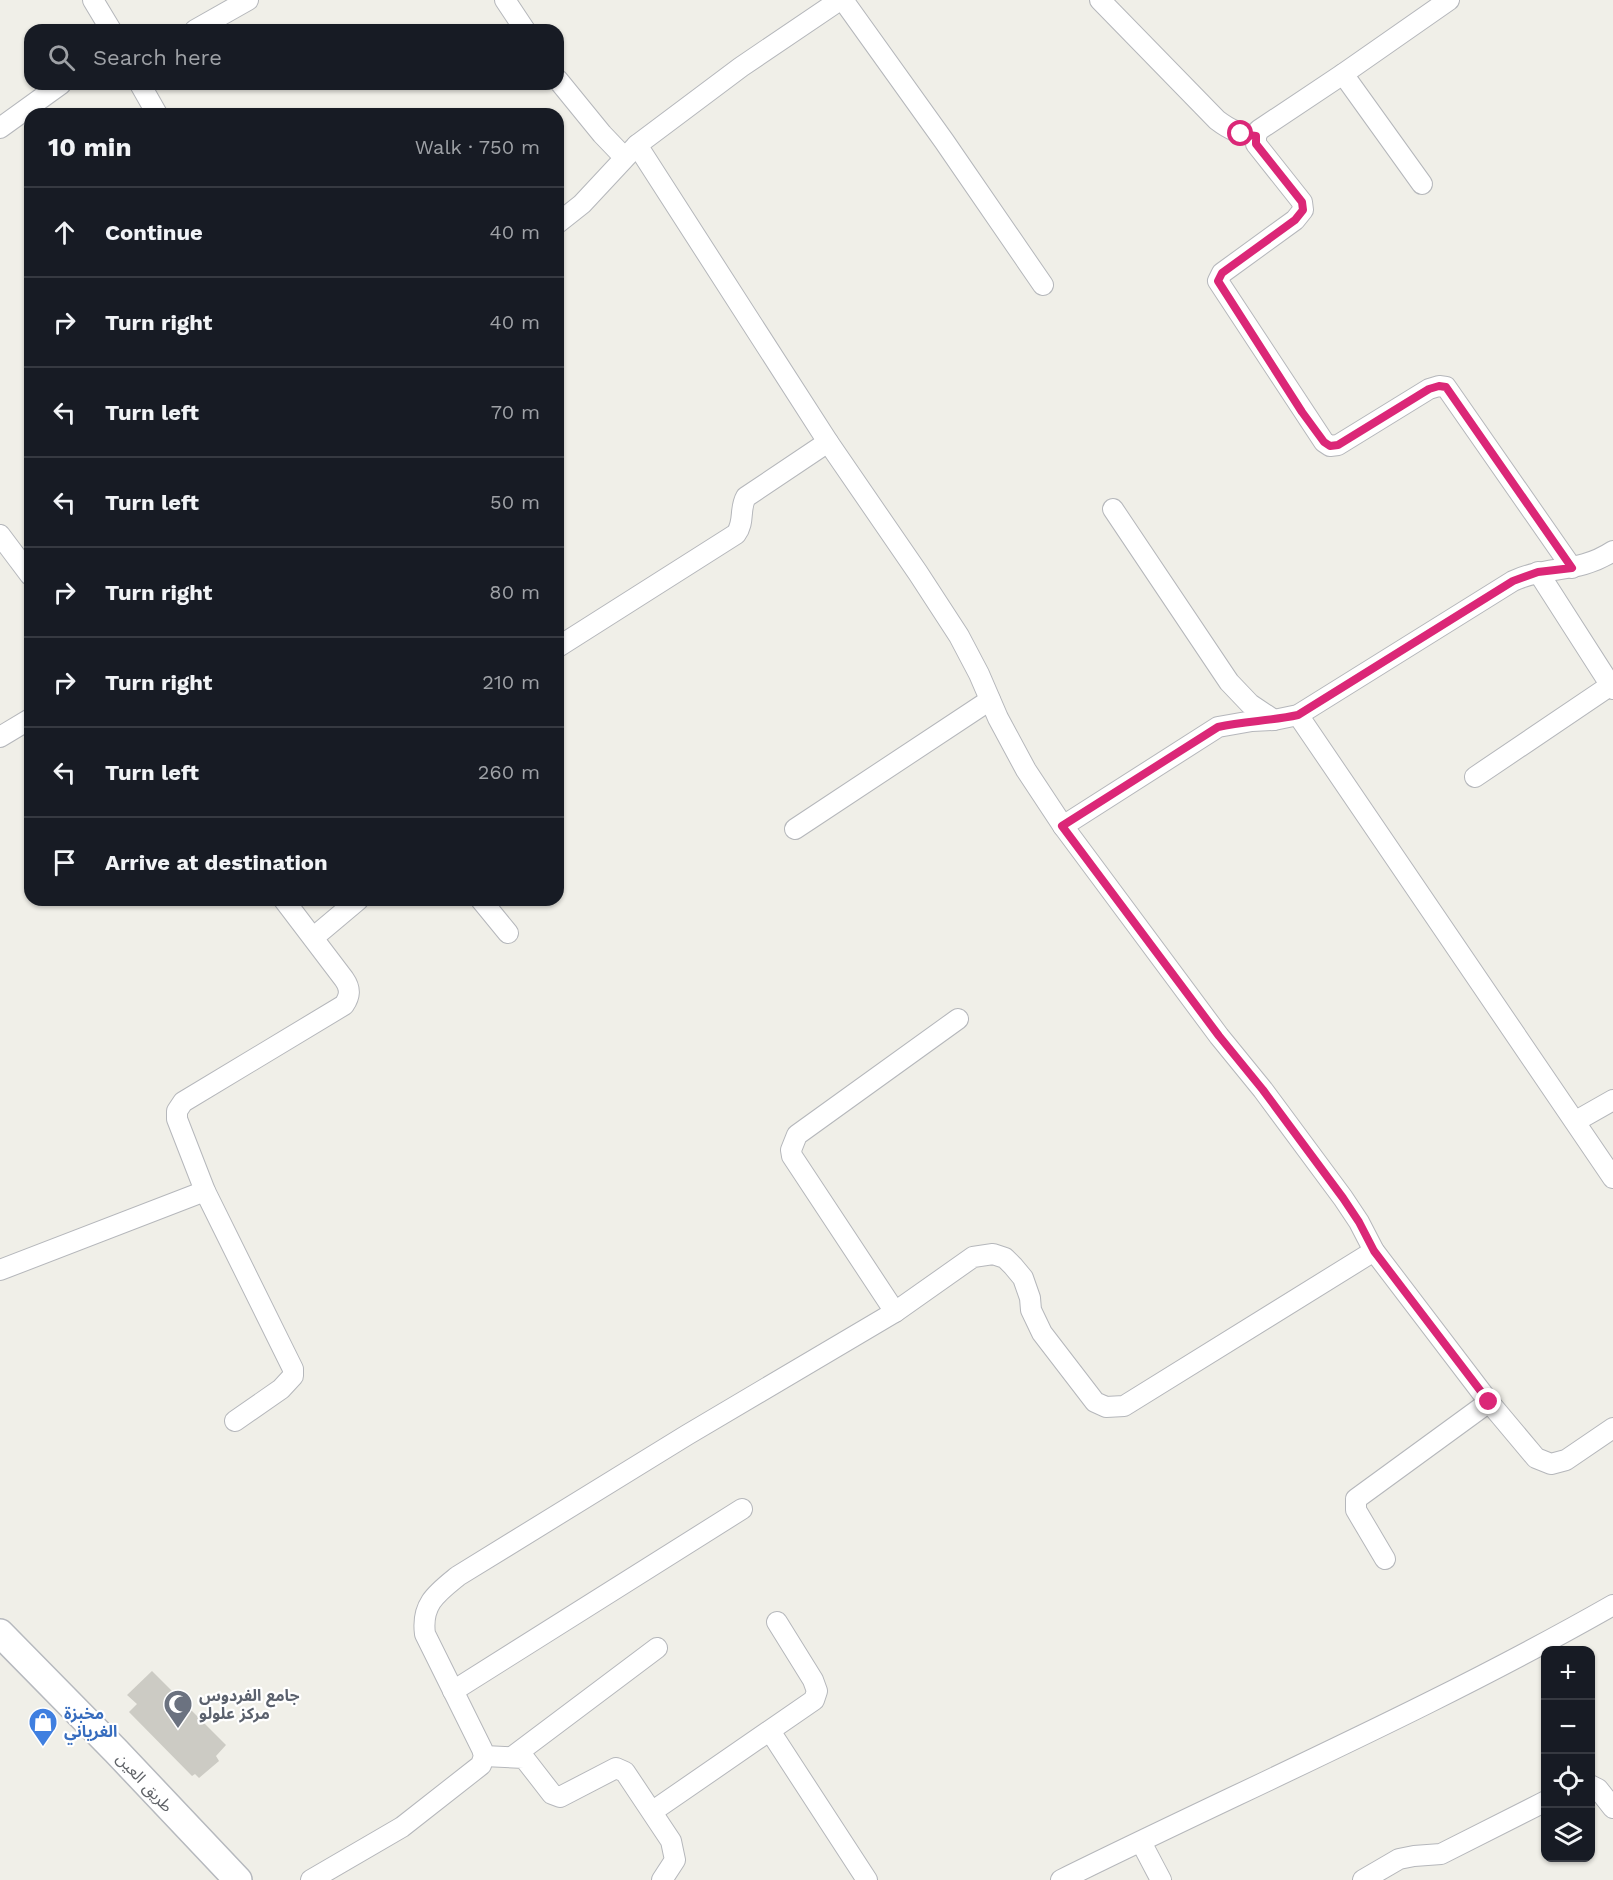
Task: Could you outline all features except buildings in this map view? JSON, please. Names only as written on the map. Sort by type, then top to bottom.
[{"type":"main road","name":"طريق العين","points":[[0,1633],[238,1880]]},
{"type":"street","points":[[93,0],[107,24]]},
{"type":"street","points":[[206,24],[248,0]]},
{"type":"street","points":[[505,0],[521,24]]},
{"type":"street","points":[[564,219],[582,204],[630,151],[741,67],[841,0],[944,141],[1043,285]]},
{"type":"street","points":[[1100,0],[1217,120],[1227,128],[1241,134],[1256,136]]},
{"type":"street","points":[[1449,0],[1258,130],[1256,144],[1302,202],[1303,210],[1295,220],[1222,273],[1218,281],[1302,412],[1324,442],[1330,446],[1338,445],[1429,389],[1439,386],[1446,387],[1572,568]]},
{"type":"street","points":[[1343,74],[1422,184]]},
{"type":"street","points":[[564,87],[602,134],[630,151],[918,573],[959,636],[1026,770],[1062,826],[1212,1026],[1263,1090],[1343,1198],[1374,1251],[1489,1402],[1536,1458],[1551,1464],[1566,1460],[1613,1428]]},
{"type":"street","points":[[28,108],[53,90]]},
{"type":"street","points":[[143,90],[154,108]]},
{"type":"street","points":[[0,128],[24,111]]},
{"type":"street","points":[[564,643],[736,534],[741,527],[742,505],[746,497],[828,442]]},
{"type":"street","points":[[1113,509],[1229,682],[1250,705],[1274,720]]},
{"type":"street","points":[[0,535],[24,567]]},
{"type":"street","points":[[1062,826],[1218,727],[1298,715],[1523,576],[1572,568],[1598,560],[1613,551]]},
{"type":"street","points":[[1475,777],[1612,687],[1538,572]]},
{"type":"street","points":[[795,829],[990,700]]},
{"type":"street","points":[[1298,715],[1613,1178]]},
{"type":"street","points":[[0,736],[24,722]]},
{"type":"street","points":[[235,1421],[285,1385],[293,1376],[294,1369],[205,1191],[177,1119],[177,1111],[183,1102],[344,1005],[349,997],[349,986],[289,906]]},
{"type":"street","points":[[314,937],[351,906]]},
{"type":"street","points":[[486,906],[508,933]]},
{"type":"street","points":[[895,1312],[792,1156],[793,1140],[958,1019]]},
{"type":"street","points":[[1576,1121],[1613,1100]]},
{"type":"street","points":[[0,1270],[205,1191]]},
{"type":"street","points":[[311,1880],[402,1827],[481,1765],[484,1756],[479,1742],[425,1634],[423,1620],[428,1606],[438,1592],[458,1576],[657,1454],[895,1312],[973,1257],[993,1254],[1005,1258],[1023,1278],[1030,1298],[1031,1310],[1041,1333],[1095,1402],[1106,1407],[1124,1406],[1374,1251]]},
{"type":"street","points":[[1385,1559],[1356,1510],[1356,1499],[1489,1402]]},
{"type":"street","points":[[453,1692],[742,1509]]},
{"type":"street","points":[[1061,1880],[1240,1792],[1441,1699],[1613,1605]]},
{"type":"street","points":[[653,1811],[814,1700],[817,1691],[813,1680],[777,1622]]},
{"type":"street","points":[[512,1756],[657,1648]]},
{"type":"street","points":[[770,1731],[867,1880]]},
{"type":"street","points":[[484,1756],[524,1758],[552,1794],[560,1797],[615,1768],[625,1772],[671,1840],[675,1860],[662,1880]]},
{"type":"street","points":[[1595,1788],[1613,1809]]},
{"type":"street","points":[[1363,1880],[1399,1859],[1442,1854],[1541,1803]]},
{"type":"street","points":[[1141,1842],[1161,1880]]},
{"type":"place","name":"جامع الفردوس مركز علولو","points":[[178,1730]]},
{"type":"place","name":"مخبزة الغرياني","points":[[43,1748]]},
{"type":"route","points":[[1241,134],[1256,136],[1256,144],[1302,202],[1303,210],[1295,220],[1222,273],[1218,281],[1302,412],[1324,442],[1330,446],[1338,445],[1429,389],[1439,386],[1446,387],[1572,568],[1538,572],[1513,581],[1298,715],[1218,727],[1062,826],[1219,1036],[1263,1090],[1343,1198],[1374,1251],[1489,1402]]}]
